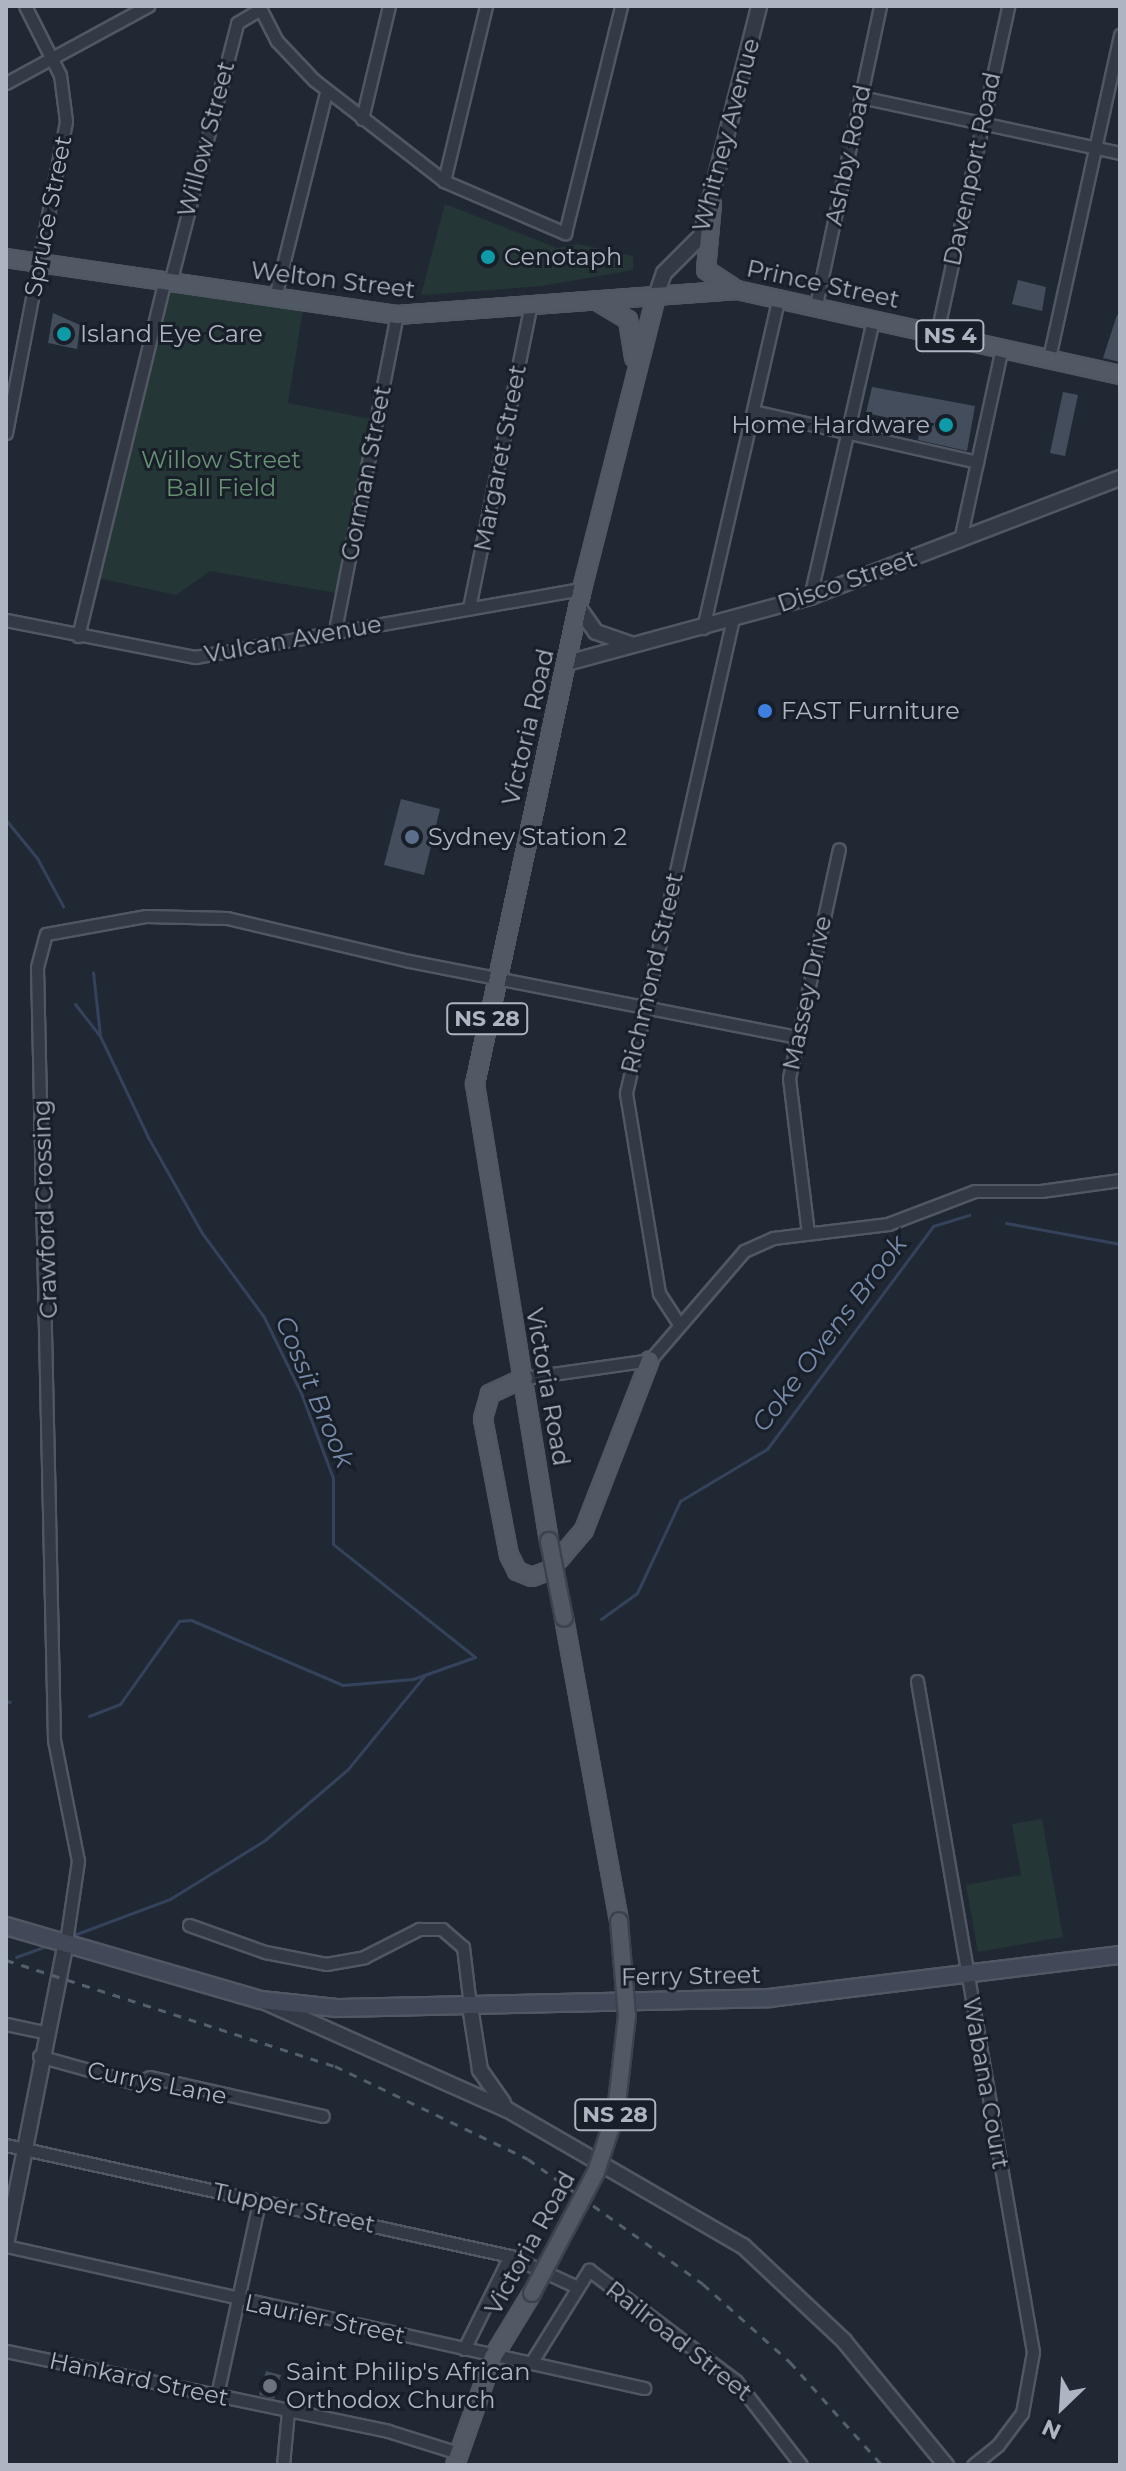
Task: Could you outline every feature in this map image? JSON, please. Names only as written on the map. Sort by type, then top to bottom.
[{"type":"main road","points":[[712,204],[706,270],[737,290]]},
{"type":"main road","name":"Welton Street","points":[[6,258],[397,315],[530,308],[656,296]]},
{"type":"main road","name":"Prince Street","points":[[656,296],[695,288],[737,290],[779,297],[1120,375]]},
{"type":"main road","name":"Victoria Road","points":[[456,2459],[493,2357],[532,2293],[591,2183],[616,2112],[627,2016],[619,1921],[549,1541],[524,1378],[475,1111],[478,1056],[582,589],[656,296]]},
{"type":"main road","points":[[597,302],[628,320],[635,372]]},
{"type":"main road","points":[[524,1378],[490,1394],[483,1412],[509,1555],[517,1571],[532,1577],[550,1570],[584,1530],[650,1360]]},
{"type":"main road","name":"Ferry Street","points":[[6,1926],[261,2000],[337,2008],[769,1998],[1120,1955]]},
{"type":"street","name":"Spruce Street","points":[[6,433],[66,121],[53,57],[25,6]]},
{"type":"street","points":[[6,83],[148,6]]},
{"type":"street","points":[[362,119],[389,6]]},
{"type":"street","points":[[444,181],[486,6]]},
{"type":"street","points":[[260,7],[277,41],[326,92],[444,181],[565,233],[621,6]]},
{"type":"street","name":"Whitney Avenue","points":[[656,296],[664,273],[701,236],[712,204],[759,6]]},
{"type":"street","name":"Ashby Road","points":[[816,305],[880,6]]},
{"type":"street","name":"Davenport Road","points":[[937,333],[1008,6]]},
{"type":"street","name":"Willow Street","points":[[78,636],[167,282],[237,23],[260,7]]},
{"type":"street","points":[[1049,358],[1120,35]]},
{"type":"street","points":[[275,297],[326,92]]},
{"type":"street","points":[[861,97],[1120,153]]},
{"type":"street","points":[[703,628],[779,297]]},
{"type":"street","name":"Margaret Street","points":[[469,608],[530,308]]},
{"type":"street","name":"Gorman Street","points":[[335,630],[397,315]]},
{"type":"street","points":[[810,597],[873,319]]},
{"type":"street","points":[[960,540],[1002,347]]},
{"type":"street","points":[[753,411],[977,462]]},
{"type":"street","name":"Disco Street","points":[[567,663],[810,597],[1120,478]]},
{"type":"street","name":"Vulcan Avenue","points":[[6,620],[187,658],[582,589]]},
{"type":"street","points":[[579,608],[596,632],[635,645]]},
{"type":"street","name":"Richmond Street","points":[[679,1324],[661,1301],[628,1121],[628,1079],[733,620]]},
{"type":"street","name":"Massey Drive","points":[[808,1233],[788,1098],[795,1037],[839,849]]},
{"type":"street","name":"Crawford Crossing","points":[[66,1942],[78,1861],[54,1740],[39,950],[46,934],[64,927],[179,915],[227,918],[496,978]]},
{"type":"street","points":[[496,978],[795,1037]]},
{"type":"street","points":[[524,1378],[650,1360],[744,1251],[808,1233],[888,1224],[975,1191],[1041,1191],[1120,1180]]},
{"type":"street","name":"Wabana Court","points":[[917,1681],[1033,2352],[1022,2413],[998,2445],[973,2465]]},
{"type":"street","points":[[189,1925],[265,1952],[326,1964],[364,1957],[419,1929],[442,1929],[454,1936],[468,1960],[470,2006],[480,2070],[508,2110]]},
{"type":"street","points":[[6,2246],[13,2147],[66,1942]]},
{"type":"street","points":[[261,2000],[508,2110],[700,2218],[776,2273],[844,2341],[946,2465]]},
{"type":"street","points":[[6,2024],[44,2032]]},
{"type":"street","name":"Currys Lane","points":[[39,2056],[135,2083],[150,2077],[323,2116]]},
{"type":"street","name":"Tupper Street","points":[[13,2147],[510,2256],[577,2287]]},
{"type":"street","points":[[217,2395],[259,2202]]},
{"type":"street","name":"Laurier Street","points":[[6,2246],[493,2357],[644,2388]]},
{"type":"street","points":[[464,2349],[510,2256]]},
{"type":"street","name":"Railroad Street","points":[[531,2363],[589,2270],[711,2360],[762,2408],[801,2465]]},
{"type":"street","name":"Hankard Street","points":[[6,2351],[388,2431],[456,2459]]},
{"type":"street","points":[[283,2465],[288,2411]]},
{"type":"green space","points":[[445,204],[557,248],[578,244],[633,256],[633,270],[542,286],[421,295]]},
{"type":"green space","name":"Willow Street Ball Field","points":[[172,282],[304,303],[288,403],[376,420],[342,594],[210,571],[176,595],[94,577]]},
{"type":"green space","points":[[1042,1819],[1063,1937],[978,1952],[966,1885],[1021,1875],[1012,1824]]},
{"type":"building","points":[[1018,280],[1046,287],[1042,311],[1012,304]]},
{"type":"building","name":"Island Eye Care","points":[[53,313],[80,325],[77,349],[48,343]]},
{"type":"building","points":[[1117,315],[1120,316],[1120,362],[1103,358]]},
{"type":"building","points":[[872,387],[975,406],[967,451],[918,440],[921,425],[866,413]]},
{"type":"building","points":[[1063,392],[1078,395],[1065,456],[1050,453]]},
{"type":"building","name":"Sydney Station 2","points":[[401,799],[440,809],[424,875],[384,865]]},
{"type":"building","name":"Saint Philip's African Orthodox Church","points":[[266,2371],[281,2375],[274,2399],[259,2395]]},
{"type":"waterway","name":"Cossit Brook","points":[[6,820],[37,858],[63,906]]},
{"type":"waterway","name":"Cossit Brook","points":[[89,1716],[120,1704],[179,1621],[191,1620],[343,1685],[413,1679],[475,1657],[333,1544],[333,1478],[301,1393],[264,1317],[202,1233],[148,1137],[100,1036],[93,972]]},
{"type":"waterway","points":[[75,1004],[100,1036]]},
{"type":"waterway","name":"Coke Ovens Brook","points":[[601,1619],[637,1593],[680,1501],[767,1449],[933,1226],[969,1215]]},
{"type":"waterway","name":"Coke Ovens Brook","points":[[1006,1223],[1120,1244]]},
{"type":"waterway","points":[[71,1936],[170,1899],[265,1840],[348,1769],[425,1675]]},
{"type":"waterway","points":[[6,1701],[10,1702]]},
{"type":"waterway","points":[[16,1957],[46,1946]]},
{"type":"railway","points":[[6,1960],[335,2066],[528,2159],[703,2284],[790,2362],[882,2465]]},
{"type":"place","name":"Cenotaph","points":[[488,257]]},
{"type":"place","name":"Island Eye Care","points":[[64,334]]},
{"type":"place","name":"Home Hardware","points":[[946,425]]},
{"type":"place","name":"FAST Furniture","points":[[765,711]]},
{"type":"place","name":"Sydney Station 2","points":[[412,837]]},
{"type":"place","name":"Saint Philip's African Orthodox Church","points":[[270,2386]]}]
